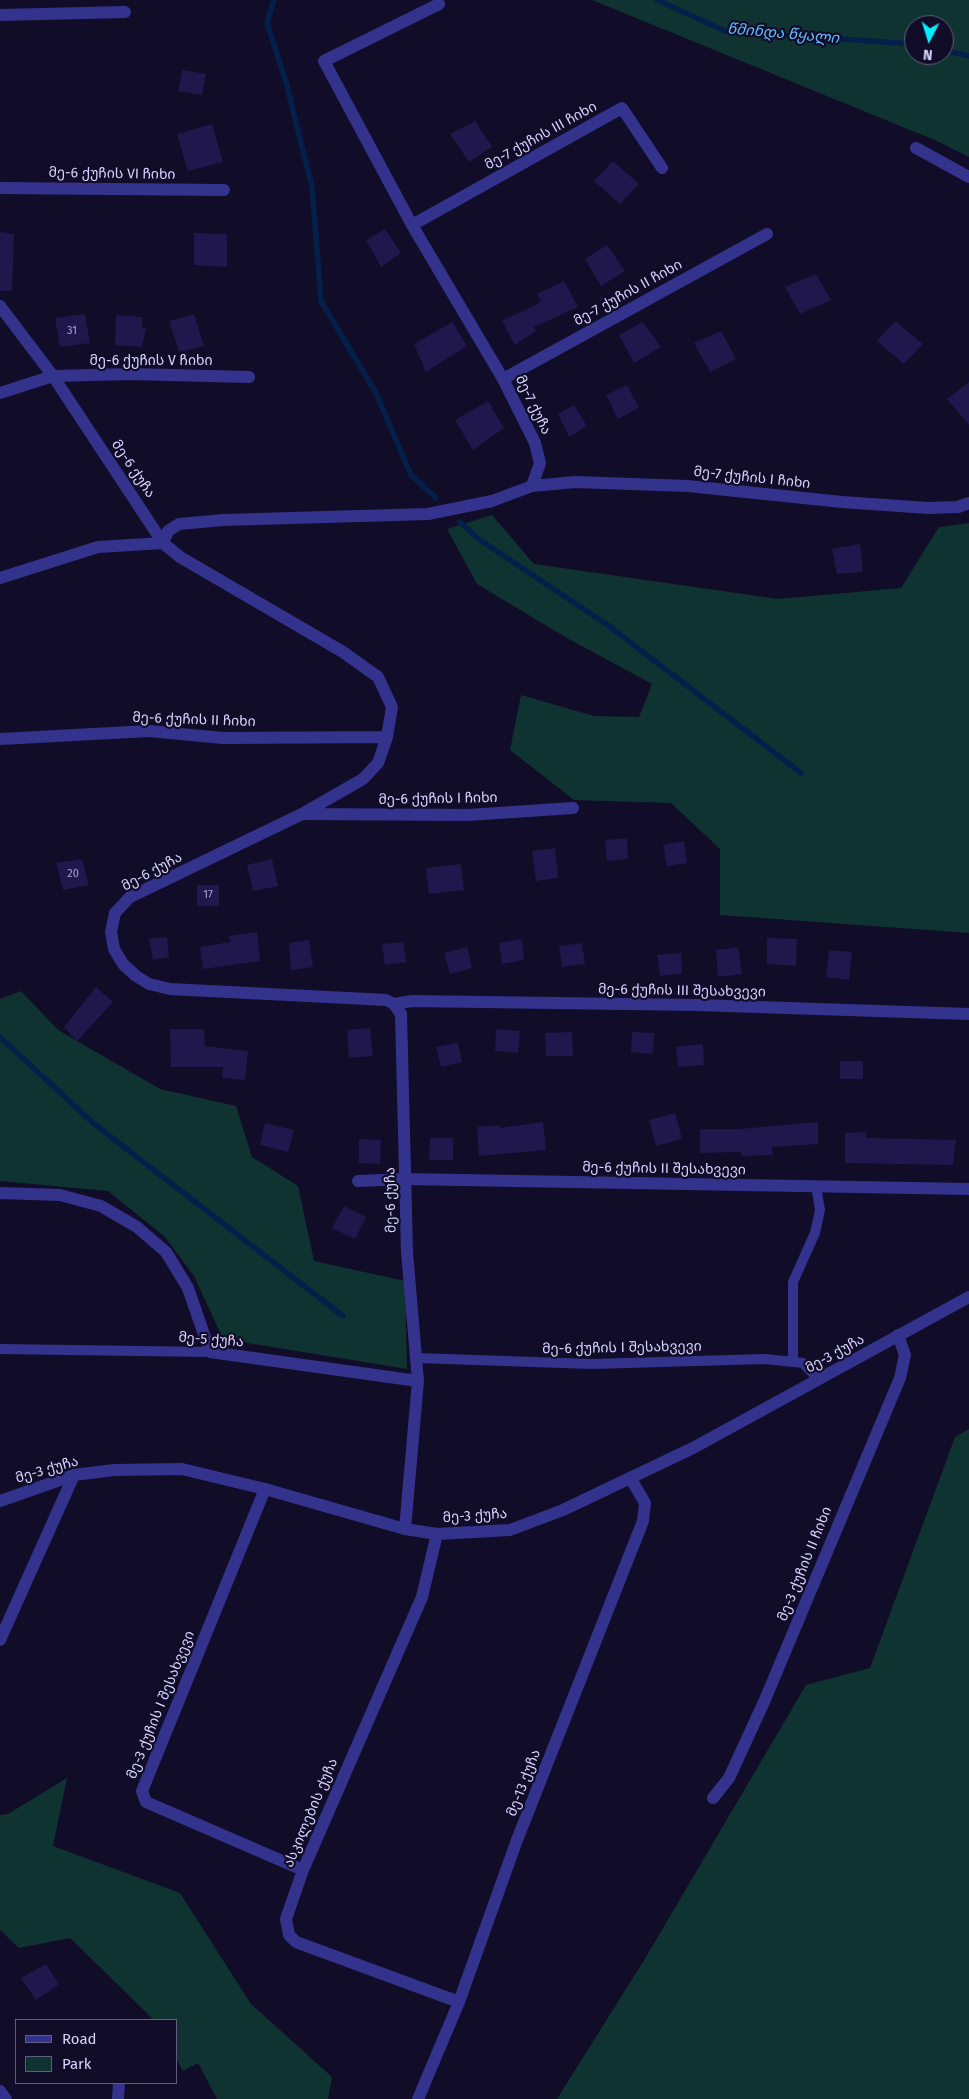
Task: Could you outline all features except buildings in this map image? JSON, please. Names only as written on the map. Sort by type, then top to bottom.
[{"type":"street","name":"მე-7 ქუჩა","points":[[439,4],[324,61],[412,225],[503,379],[535,442],[540,463],[532,486]]},
{"type":"street","points":[[0,15],[125,12]]},
{"type":"street","name":"მე-7 ქუჩის III ჩიხი","points":[[412,225],[622,108],[662,168]]},
{"type":"street","points":[[916,148],[969,177]]},
{"type":"street","name":"მე-6 ქუჩის VI ჩიხი","points":[[0,188],[224,190]]},
{"type":"street","name":"მე-7 ქუჩის II ჩიხი","points":[[503,379],[767,234]]},
{"type":"street","name":"მე-6 ქუჩა","points":[[0,306],[53,376],[164,542],[180,557],[343,652],[378,677],[392,707],[387,737],[378,763],[363,779],[302,814],[130,897],[115,913],[111,932],[114,949],[123,964],[136,976],[150,984],[170,990],[386,1000],[394,1004],[401,1014],[407,1252],[418,1358],[418,1381],[405,1529]]},
{"type":"street","name":"მე-6 ქუჩის V ჩიხი","points":[[0,393],[53,376],[131,374],[249,377]]},
{"type":"street","name":"მე-7 ქუჩის I ჩიხი","points":[[532,486],[575,482],[688,486],[842,502],[928,508],[958,507],[969,503]]},
{"type":"street","points":[[0,578],[98,547],[164,542],[168,531],[178,524],[223,520],[428,514],[492,501],[532,486]]},
{"type":"street","name":"მე-6 ქუჩის II ჩიხი","points":[[0,739],[149,731],[223,738],[387,737]]},
{"type":"street","name":"მე-6 ქუჩის I ჩიხი","points":[[302,814],[468,815],[573,808]]},
{"type":"street","name":"მე-6 ქუჩის III შესახვევი","points":[[394,1004],[412,1001],[688,1005],[969,1014]]},
{"type":"street","name":"მე-6 ქუჩის II შესახვევი","points":[[358,1181],[405,1179],[969,1189]]},
{"type":"street","points":[[0,1193],[60,1195],[101,1206],[137,1227],[166,1252],[188,1288],[210,1352]]},
{"type":"street","name":"მე-3 ქუჩა","points":[[0,1501],[74,1475],[114,1470],[182,1469],[265,1489],[405,1529],[437,1534],[510,1530],[563,1510],[631,1479],[819,1380],[969,1297]]},
{"type":"street","name":"მე-3 ქუჩის II ჩიხი","points":[[713,1798],[729,1778],[764,1702],[900,1378],[905,1355],[898,1335]]},
{"type":"street","name":"მე-5 ქუჩა","points":[[210,1352],[418,1381]]},
{"type":"street","points":[[0,1640],[74,1475]]},
{"type":"street","name":"მე-13 ქუჩა","points":[[418,2099],[458,2002],[517,1840],[644,1521],[645,1502],[631,1479]]},
{"type":"street","name":"მე-3 ქუჩის I შესახვევი","points":[[265,1489],[142,1791],[146,1802],[302,1870]]},
{"type":"street","name":"ასკილების ქუჩა","points":[[437,1534],[422,1597],[302,1870],[286,1919],[289,1935],[296,1942],[458,2002]]},
{"type":"street","points":[[118,2099],[119,2084]]},
{"type":"street","points":[[0,2091],[6,2099]]},
{"type":"lane","points":[[793,1362],[793,1282],[815,1233],[820,1210],[816,1186]]},
{"type":"lane","name":"მე-5 ქუჩა","points":[[0,1350],[210,1352]]},
{"type":"lane","name":"მე-6 ქუჩის I შესახვევი","points":[[418,1358],[592,1364],[765,1359],[803,1363],[819,1380]]},
{"type":"green space","points":[[592,0],[969,0],[969,157],[937,141]]},
{"type":"green space","points":[[492,515],[534,564],[778,599],[901,588],[939,527],[969,523],[969,933],[720,915],[720,849],[671,803],[574,800],[510,750],[521,695],[594,716],[639,717],[652,684],[565,637],[477,584],[447,529]]},
{"type":"green space","points":[[21,991],[58,1030],[160,1089],[236,1106],[252,1157],[298,1186],[314,1261],[405,1281],[407,1369],[223,1339],[194,1276],[165,1237],[108,1191],[0,1181],[0,999]]},
{"type":"green space","points":[[969,1429],[969,2099],[557,2099],[646,1957],[806,1685],[870,1668],[955,1437]]},
{"type":"green space","points":[[67,1778],[53,1846],[180,1893],[251,2004],[332,2077],[328,2099],[217,2099],[198,2063],[183,2071],[178,2062],[178,2019],[153,2019],[70,1938],[19,1948],[0,1930],[0,1815],[8,1814]]},
{"type":"waterway","points":[[274,0],[267,23],[286,82],[312,187],[321,301],[376,393],[411,475],[436,498]]},
{"type":"waterway","name":"წმინდა წყალი","points":[[657,0],[725,31],[904,43]]},
{"type":"waterway","name":"წმინდა წყალი","points":[[954,52],[969,56]]},
{"type":"waterway","points":[[460,522],[477,538],[609,626],[801,773]]},
{"type":"waterway","points":[[0,1037],[93,1123],[343,1316]]}]
